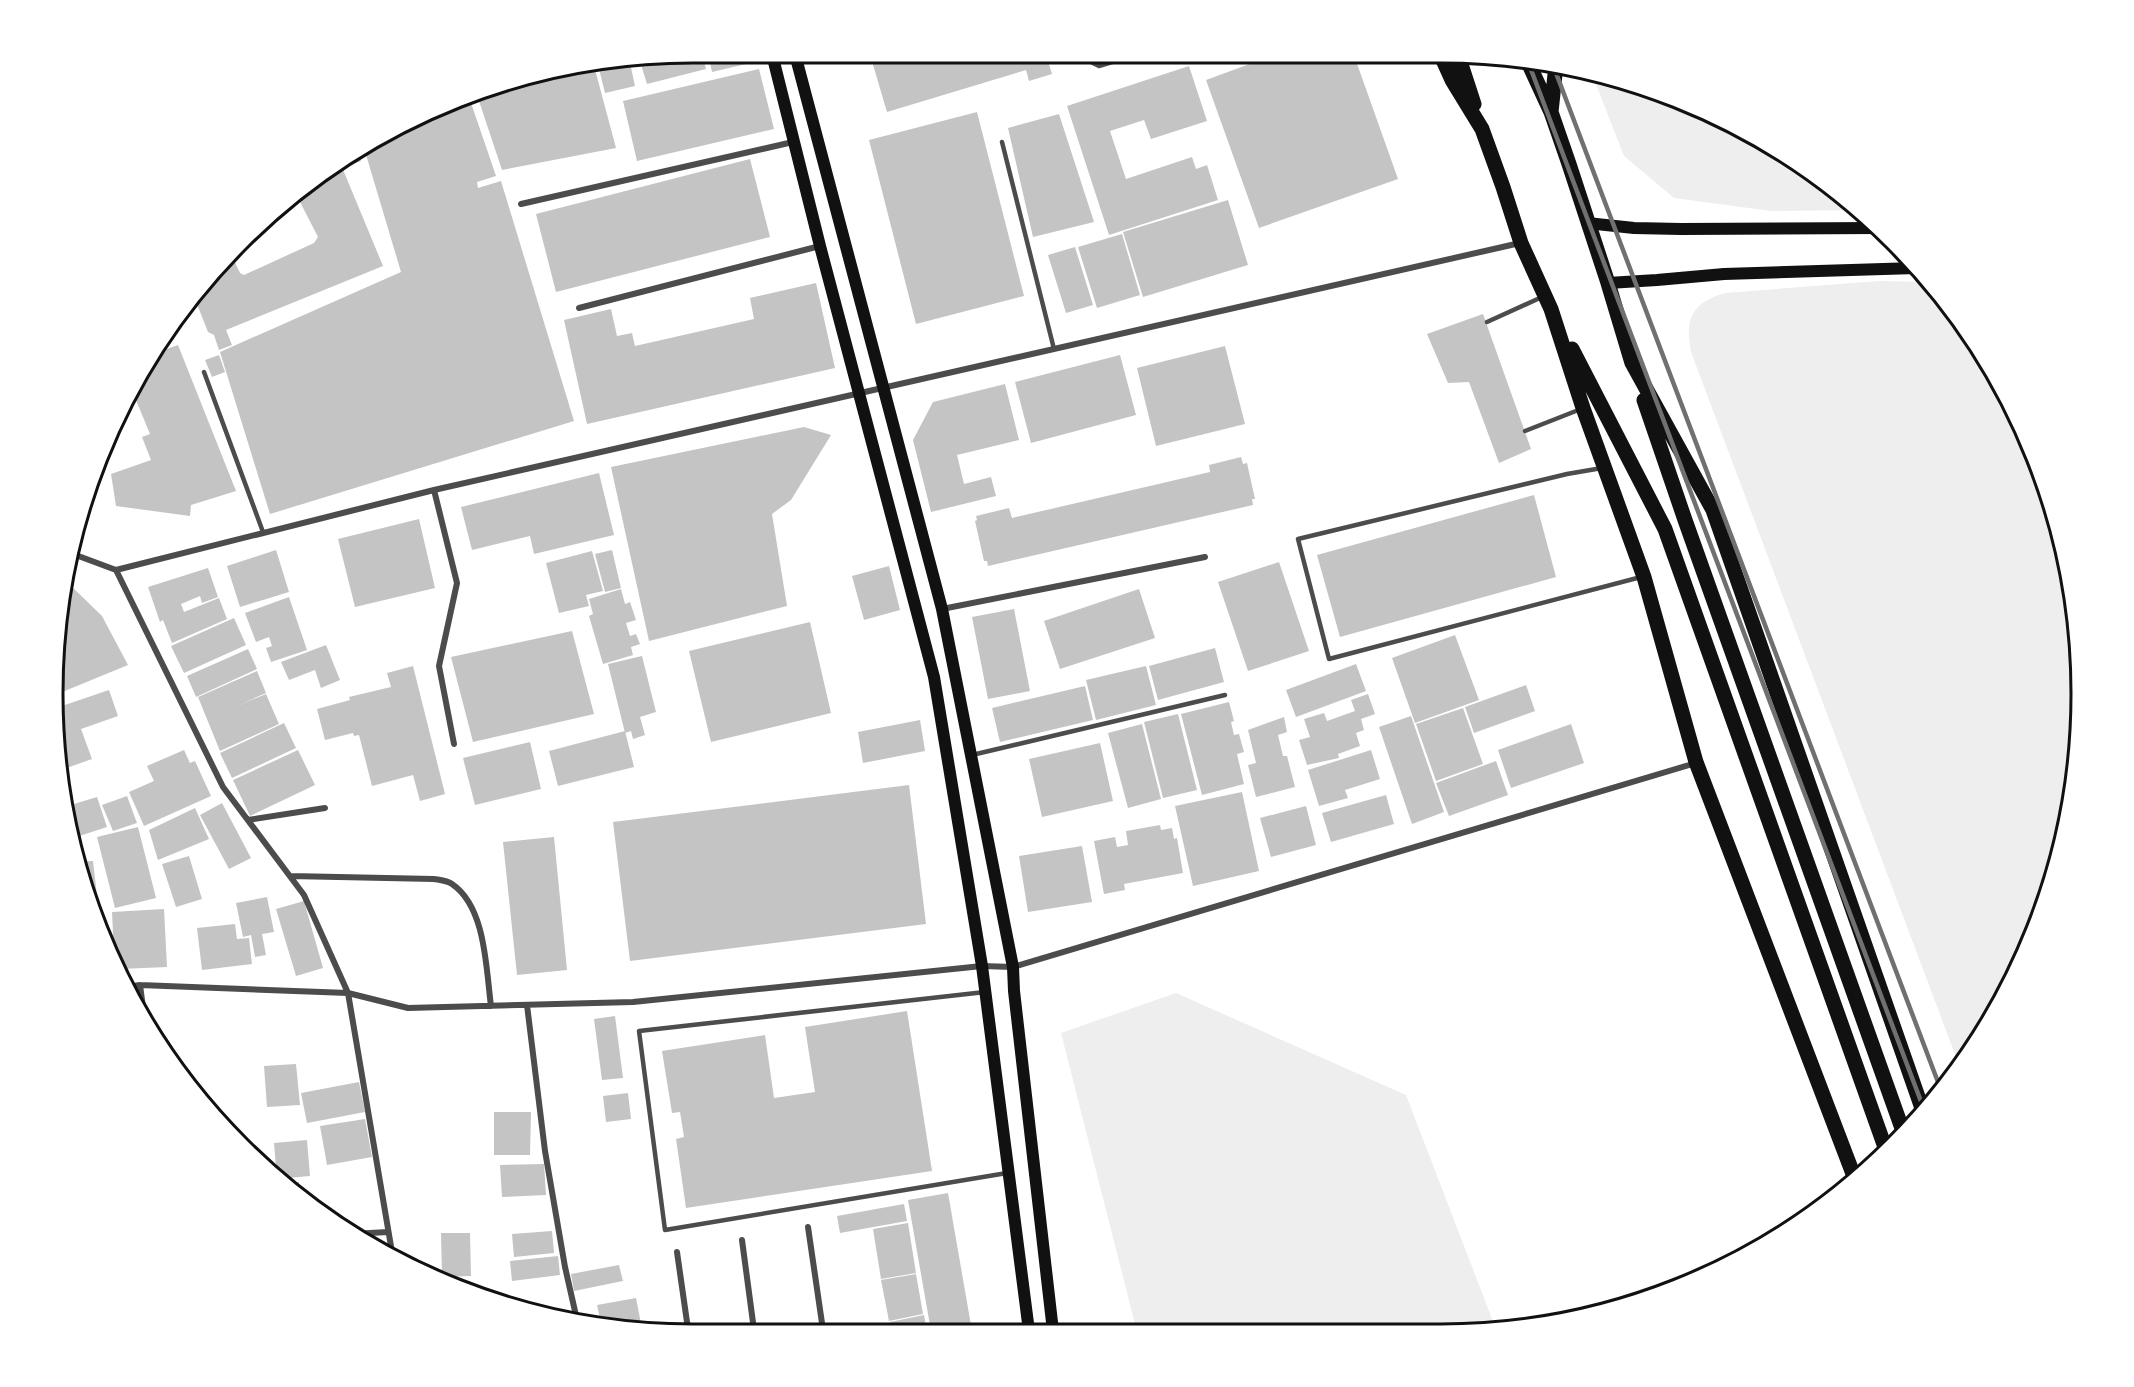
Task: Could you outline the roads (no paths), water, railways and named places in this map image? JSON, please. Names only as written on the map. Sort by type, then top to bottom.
[{"type":"main road","points":[[774,63],[820,246],[934,677],[986,992],[1028,1324]]},
{"type":"main road","points":[[797,63],[942,609],[972,755],[1013,967],[1052,1324]]},
{"type":"main road","points":[[1444,63],[1482,129]]},
{"type":"main road","points":[[1461,63],[1521,243],[1548,302],[1665,529],[1883,1142]]},
{"type":"main road","points":[[1531,69],[1551,112],[1685,520],[1900,1124]]},
{"type":"main road","points":[[1551,112],[1555,73]]},
{"type":"main road","points":[[1587,223],[1616,227],[1669,229],[1865,228]]},
{"type":"main road","points":[[1608,283],[1724,274],[1906,268]]},
{"type":"main road","points":[[1548,302],[1583,408],[1644,577],[1696,762],[1852,1171]]},
{"type":"main road","points":[[1632,363],[1713,510],[1920,1103]]},
{"type":"street","points":[[521,204],[794,142]]},
{"type":"street","points":[[78,556],[116,570],[434,490],[1521,243]]},
{"type":"street","points":[[579,308],[820,246]]},
{"type":"street","points":[[434,490],[457,583],[439,666],[454,744]]},
{"type":"street","points":[[942,609],[1205,557]]},
{"type":"street","points":[[116,570],[223,787],[304,895],[348,993],[391,1247]]},
{"type":"street","points":[[135,986],[348,993],[408,1008],[633,1002],[982,966],[1013,967],[1696,762]]},
{"type":"street","points":[[248,820],[325,808]]},
{"type":"street","points":[[290,876],[434,879],[451,883],[465,896],[480,929],[491,1006]]},
{"type":"street","points":[[140,985],[142,999]]},
{"type":"street","points":[[527,1005],[545,1151],[575,1313]]},
{"type":"street","points":[[808,1227],[822,1324]]},
{"type":"street","points":[[367,1233],[388,1232]]},
{"type":"street","points":[[742,1240],[753,1324]]},
{"type":"street","points":[[677,1252],[687,1324]]},
{"type":"lane","points":[[1093,63],[1099,66],[1109,63]]},
{"type":"lane","points":[[1002,142],[1054,349]]},
{"type":"lane","points":[[1487,322],[1548,302]]},
{"type":"lane","points":[[204,372],[262,532]]},
{"type":"lane","points":[[1525,431],[1583,408]]},
{"type":"lane","points":[[1605,468],[1556,477],[1298,539],[1329,659],[1644,577]]},
{"type":"lane","points":[[972,755],[1225,695]]},
{"type":"lane","points":[[986,992],[639,1031],[665,1230],[1009,1173]]},
{"type":"railway","points":[[1531,69],[1921,1102]]},
{"type":"railway","points":[[1556,74],[1938,1081]]}]
